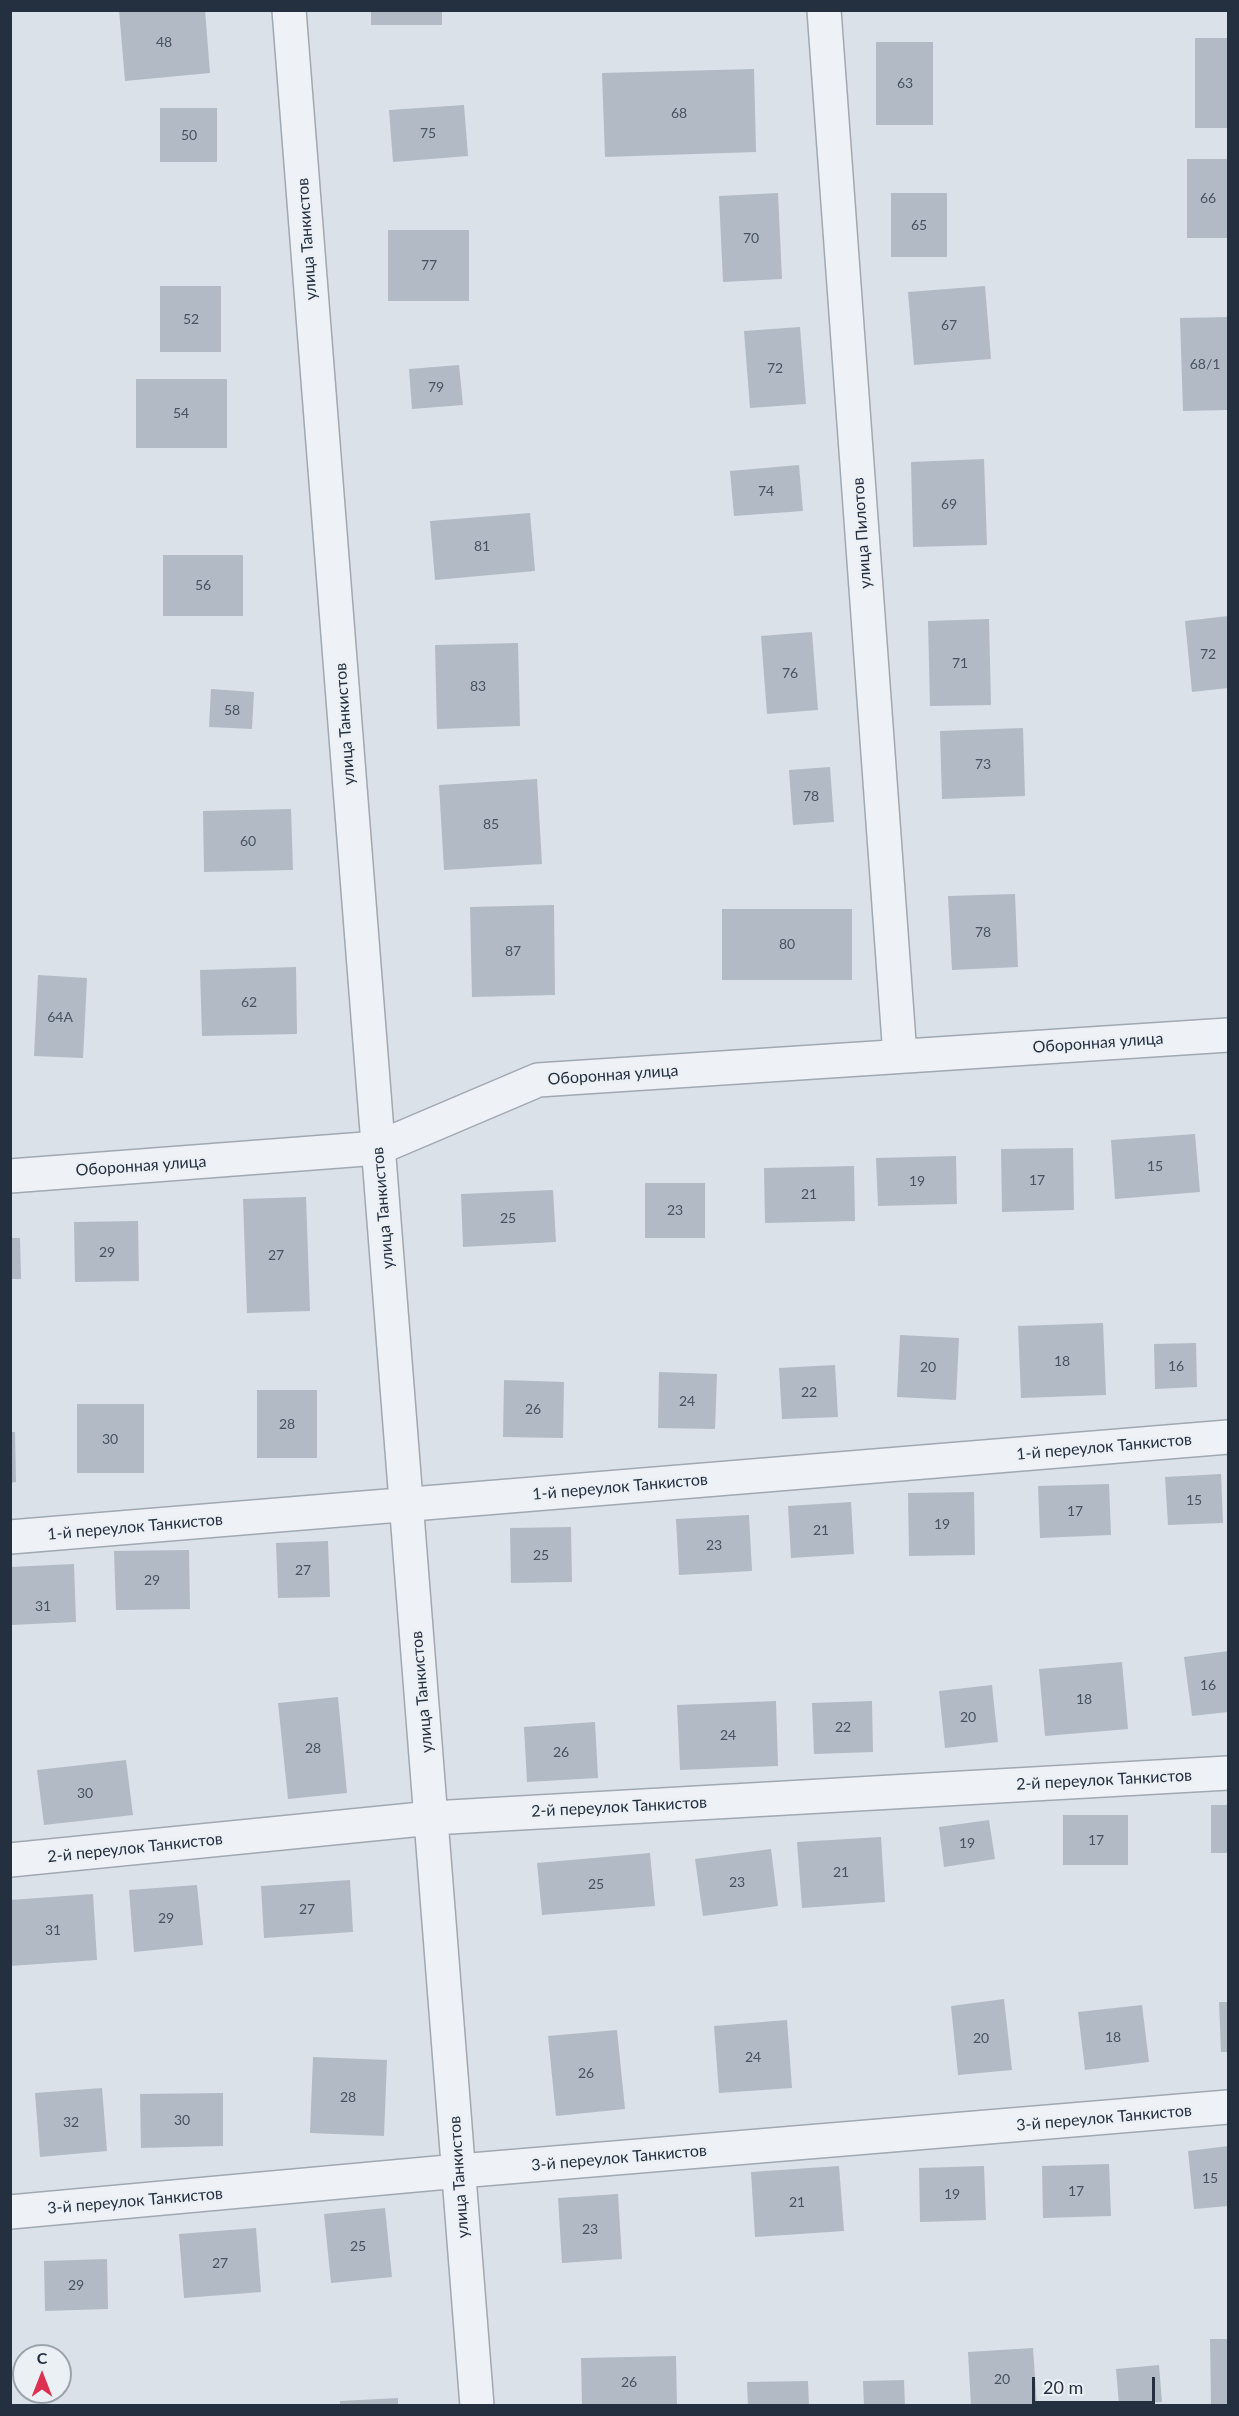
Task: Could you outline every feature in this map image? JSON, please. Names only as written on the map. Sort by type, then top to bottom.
[{"type":"street","name":"улица Танкистов","points":[[289,10],[477,2406]]},
{"type":"street","name":"улица Пилотов","points":[[824,10],[900,1056]]},
{"type":"street","name":"Оборонная улица","points":[[10,1176],[378,1148],[538,1080],[1228,1035]]},
{"type":"street","name":"1-й переулок Танкистов","points":[[10,1537],[1228,1437]]},
{"type":"street","name":"2-й переулок Танкистов","points":[[10,1860],[432,1818],[1228,1773]]},
{"type":"street","name":"3-й переулок Танкистов","points":[[10,2212],[459,2171],[1228,2107]]},
{"type":"building","points":[[119,10],[205,10],[210,73],[125,81]]},
{"type":"building","points":[[371,10],[442,10],[442,25],[371,25]]},
{"type":"building","points":[[1195,38],[1228,38],[1228,128],[1195,128]]},
{"type":"building","points":[[876,42],[933,42],[933,125],[876,125]]},
{"type":"building","points":[[754,69],[756,152],[605,157],[602,73]]},
{"type":"building","points":[[464,105],[468,156],[393,162],[389,110]]},
{"type":"building","points":[[160,108],[217,108],[217,162],[160,162]]},
{"type":"building","points":[[1187,159],[1228,159],[1228,238],[1187,238]]},
{"type":"building","points":[[778,193],[782,279],[723,282],[719,196]]},
{"type":"building","points":[[891,193],[947,193],[947,257],[891,257]]},
{"type":"building","points":[[388,230],[469,230],[469,301],[388,301]]},
{"type":"building","points":[[160,286],[221,286],[221,352],[160,352]]},
{"type":"building","points":[[985,286],[991,359],[914,365],[908,292]]},
{"type":"building","points":[[1228,317],[1228,410],[1183,411],[1180,318]]},
{"type":"building","points":[[800,327],[806,404],[750,408],[744,331]]},
{"type":"building","points":[[459,365],[463,405],[412,409],[409,369]]},
{"type":"building","points":[[136,379],[227,379],[227,448],[136,448]]},
{"type":"building","points":[[984,459],[987,545],[913,547],[911,462]]},
{"type":"building","points":[[799,465],[803,511],[734,516],[730,471]]},
{"type":"building","points":[[530,513],[535,571],[435,580],[430,521]]},
{"type":"building","points":[[163,555],[243,555],[243,616],[163,616]]},
{"type":"building","points":[[1228,616],[1228,688],[1192,692],[1185,621]]},
{"type":"building","points":[[989,619],[991,705],[930,706],[928,621]]},
{"type":"building","points":[[812,632],[818,710],[767,714],[761,636]]},
{"type":"building","points":[[518,643],[520,726],[437,729],[435,645]]},
{"type":"building","points":[[211,689],[254,692],[252,729],[209,727]]},
{"type":"building","points":[[1023,728],[1025,796],[942,799],[940,731]]},
{"type":"building","points":[[830,767],[834,822],[793,825],[789,770]]},
{"type":"building","points":[[537,779],[542,864],[444,870],[439,785]]},
{"type":"building","points":[[291,809],[293,870],[204,872],[203,811]]},
{"type":"building","points":[[1015,894],[1018,967],[952,970],[948,896]]},
{"type":"building","points":[[554,905],[555,995],[472,997],[470,907]]},
{"type":"building","points":[[722,909],[852,909],[852,980],[722,980]]},
{"type":"building","points":[[296,967],[297,1034],[202,1036],[200,970]]},
{"type":"building","points":[[38,975],[87,978],[83,1058],[34,1056]]},
{"type":"building","points":[[1195,1134],[1200,1192],[1115,1199],[1111,1140]]},
{"type":"building","points":[[1073,1148],[1074,1210],[1002,1212],[1001,1149]]},
{"type":"building","points":[[956,1156],[957,1204],[878,1206],[876,1158]]},
{"type":"building","points":[[854,1166],[855,1221],[765,1223],[764,1168]]},
{"type":"building","points":[[645,1183],[705,1183],[705,1238],[645,1238]]},
{"type":"building","points":[[553,1190],[556,1242],[463,1247],[461,1194]]},
{"type":"building","points":[[306,1197],[310,1311],[247,1313],[243,1199]]},
{"type":"building","points":[[138,1221],[139,1281],[75,1282],[74,1222]]},
{"type":"building","points":[[10,1238],[20,1238],[21,1279],[10,1279]]},
{"type":"building","points":[[1103,1323],[1106,1395],[1021,1398],[1018,1326]]},
{"type":"building","points":[[900,1335],[959,1338],[956,1400],[897,1397]]},
{"type":"building","points":[[1196,1343],[1197,1387],[1155,1389],[1154,1344]]},
{"type":"building","points":[[835,1365],[838,1417],[782,1419],[779,1368]]},
{"type":"building","points":[[659,1372],[717,1374],[715,1429],[658,1428]]},
{"type":"building","points":[[504,1380],[564,1382],[563,1438],[503,1437]]},
{"type":"building","points":[[257,1390],[317,1390],[317,1458],[257,1458]]},
{"type":"building","points":[[77,1404],[144,1404],[144,1473],[77,1473]]},
{"type":"building","points":[[10,1432],[15,1432],[16,1482],[10,1483]]},
{"type":"building","points":[[1221,1474],[1223,1523],[1168,1525],[1165,1477]]},
{"type":"building","points":[[1109,1484],[1111,1535],[1040,1538],[1038,1486]]},
{"type":"building","points":[[974,1492],[975,1555],[909,1556],[908,1493]]},
{"type":"building","points":[[851,1502],[854,1554],[791,1558],[788,1506]]},
{"type":"building","points":[[749,1515],[752,1571],[679,1575],[676,1519]]},
{"type":"building","points":[[571,1527],[572,1582],[511,1583],[510,1528]]},
{"type":"building","points":[[328,1541],[330,1597],[278,1598],[276,1543]]},
{"type":"building","points":[[189,1550],[190,1609],[116,1610],[114,1551]]},
{"type":"building","points":[[74,1564],[76,1622],[12,1625],[10,1567]]},
{"type":"building","points":[[1228,1651],[1228,1712],[1192,1716],[1184,1657]]},
{"type":"building","points":[[1122,1662],[1128,1729],[1045,1736],[1039,1669]]},
{"type":"building","points":[[992,1685],[998,1742],[945,1748],[939,1691]]},
{"type":"building","points":[[338,1697],[347,1793],[288,1799],[278,1703]]},
{"type":"building","points":[[776,1701],[778,1766],[680,1770],[677,1705]]},
{"type":"building","points":[[872,1701],[873,1752],[814,1754],[812,1703]]},
{"type":"building","points":[[595,1722],[598,1778],[527,1782],[524,1727]]},
{"type":"building","points":[[126,1760],[133,1815],[44,1825],[37,1770]]},
{"type":"building","points":[[1211,1805],[1228,1805],[1228,1853],[1211,1853]]},
{"type":"building","points":[[1063,1815],[1128,1815],[1128,1865],[1063,1865]]},
{"type":"building","points":[[989,1820],[995,1859],[944,1867],[939,1827]]},
{"type":"building","points":[[881,1837],[885,1902],[802,1908],[797,1842]]},
{"type":"building","points":[[771,1849],[778,1906],[703,1916],[695,1859]]},
{"type":"building","points":[[650,1853],[655,1906],[542,1915],[537,1863]]},
{"type":"building","points":[[350,1880],[353,1932],[264,1938],[261,1886]]},
{"type":"building","points":[[197,1885],[203,1945],[134,1952],[129,1890]]},
{"type":"building","points":[[93,1894],[97,1960],[10,1966],[10,1900]]},
{"type":"building","points":[[1004,1999],[1012,2070],[958,2075],[951,2006]]},
{"type":"building","points":[[1219,2002],[1228,2002],[1228,2052],[1221,2052]]},
{"type":"building","points":[[1142,2005],[1149,2062],[1085,2070],[1078,2012]]},
{"type":"building","points":[[787,2020],[792,2088],[719,2093],[714,2026]]},
{"type":"building","points":[[617,2030],[625,2109],[556,2116],[548,2036]]},
{"type":"building","points":[[313,2057],[387,2060],[384,2136],[310,2133]]},
{"type":"building","points":[[102,2088],[107,2151],[40,2157],[35,2093]]},
{"type":"building","points":[[223,2093],[223,2146],[141,2148],[140,2094]]},
{"type":"building","points":[[1228,2146],[1228,2206],[1194,2209],[1188,2151]]},
{"type":"building","points":[[1109,2164],[1111,2216],[1043,2218],[1042,2166]]},
{"type":"building","points":[[839,2166],[844,2231],[755,2237],[751,2172]]},
{"type":"building","points":[[984,2166],[986,2220],[920,2222],[919,2168]]},
{"type":"building","points":[[618,2194],[622,2259],[562,2263],[558,2198]]},
{"type":"building","points":[[385,2208],[392,2277],[331,2283],[324,2214]]},
{"type":"building","points":[[256,2228],[261,2292],[184,2298],[179,2234]]},
{"type":"building","points":[[107,2259],[108,2309],[45,2311],[44,2261]]},
{"type":"building","points":[[1210,2339],[1228,2339],[1228,2406],[1211,2406]]},
{"type":"building","points":[[1033,2348],[1037,2406],[971,2406],[968,2352]]},
{"type":"building","points":[[676,2356],[677,2406],[582,2406],[581,2358]]},
{"type":"building","points":[[1159,2365],[1162,2402],[1119,2405],[1116,2369]]},
{"type":"building","points":[[904,2380],[905,2406],[864,2406],[863,2381]]},
{"type":"building","points":[[808,2381],[809,2406],[748,2406],[747,2382]]},
{"type":"building","points":[[398,2398],[398,2406],[340,2406],[340,2401]]}]
